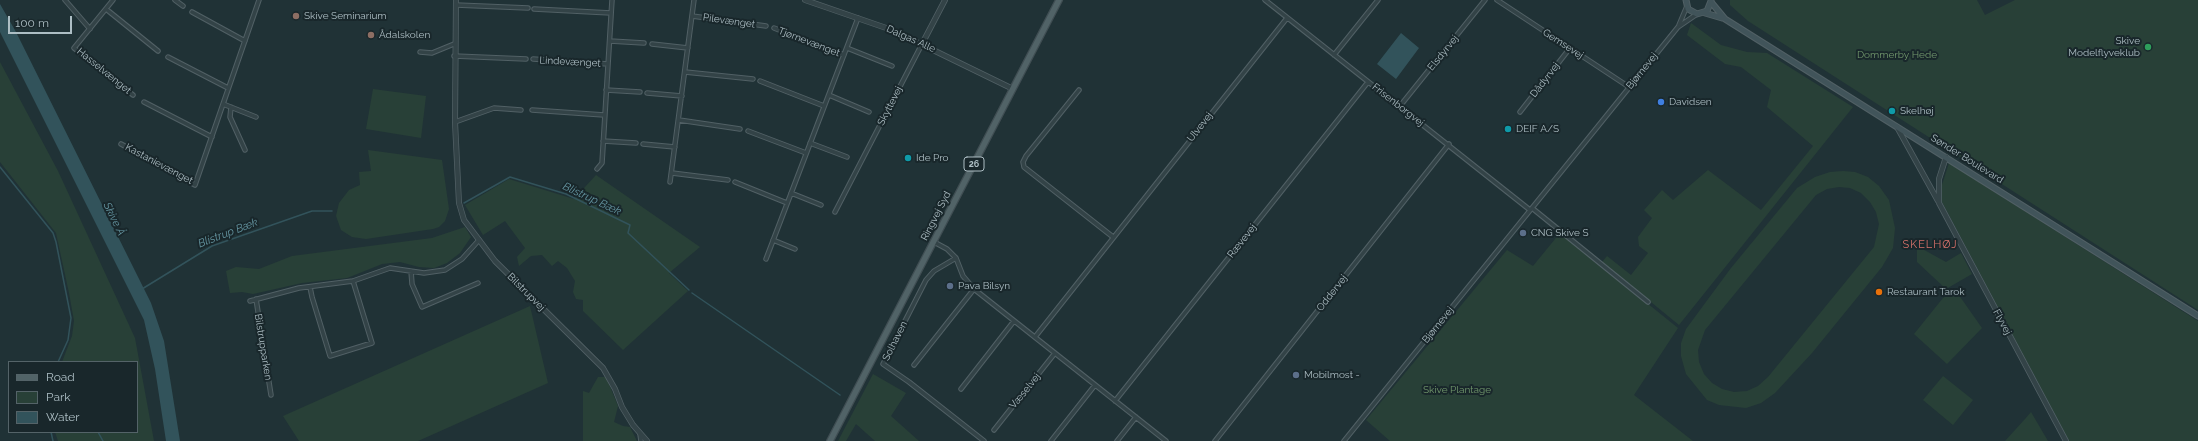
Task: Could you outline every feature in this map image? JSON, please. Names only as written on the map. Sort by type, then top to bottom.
[{"type":"main road","name":"Ringvej Syd","points":[[830,441],[1058,0]]},
{"type":"main road","points":[[1686,3],[1691,11],[1697,14],[1704,13],[1709,8],[1711,1]]},
{"type":"main road","name":"Sønder Boulevard","points":[[1711,1],[1725,18],[2198,316]]},
{"type":"main road","name":"Sønder Boulevard","points":[[1704,13],[1725,18]]},
{"type":"street","points":[[64,0],[90,28]]},
{"type":"street","name":"Hasselvænget","points":[[113,0],[74,48],[133,95]]},
{"type":"street","points":[[175,0],[183,6]]},
{"type":"street","name":"Kastanievænget","points":[[121,144],[195,185],[259,0]]},
{"type":"street","name":"Lindevænget","points":[[597,169],[602,163],[612,0]]},
{"type":"street","name":"Pilevænget","points":[[670,182],[694,0]]},
{"type":"street","name":"Dalgas Alle","points":[[805,0],[858,18],[922,44],[1012,89]]},
{"type":"street","name":"Skyttevej","points":[[835,212],[945,0]]},
{"type":"street","name":"Frisenborgvej","points":[[1265,0],[1531,209]]},
{"type":"street","points":[[1334,55],[1378,0]]},
{"type":"street","name":"Elsdyrvej","points":[[1400,106],[1485,0]]},
{"type":"street","name":"Gemsevej","points":[[1497,0],[1629,87]]},
{"type":"street","name":"Bilstrupvej","points":[[528,8],[456,2],[454,56],[455,122],[459,203],[464,220],[495,260],[603,368],[615,388],[622,407],[640,434],[647,441]]},
{"type":"street","name":"Bjørnevej","points":[[1678,27],[1686,3]]},
{"type":"street","points":[[106,9],[158,51]]},
{"type":"street","points":[[534,9],[611,13]]},
{"type":"street","points":[[192,12],[245,40]]},
{"type":"street","name":"Bjørnevej","points":[[1344,441],[1678,27],[1697,14]]},
{"type":"street","name":"Pilevænget","points":[[692,16],[766,26]]},
{"type":"street","name":"Tjørnevænget","points":[[766,259],[858,18]]},
{"type":"street","name":"Ulvevej","points":[[1035,337],[1287,18]]},
{"type":"street","name":"Tjørnevænget","points":[[774,28],[844,55]]},
{"type":"street","points":[[610,42],[644,43]]},
{"type":"street","points":[[420,52],[432,53],[454,44]]},
{"type":"street","points":[[652,44],[688,48]]},
{"type":"street","name":"Tjørnevænget","points":[[847,48],[892,66]]},
{"type":"street","name":"Dådyrvej","points":[[1520,112],[1570,48]]},
{"type":"street","points":[[454,56],[526,59]]},
{"type":"street","points":[[168,57],[228,88]]},
{"type":"street","name":"Lindevænget","points":[[533,59],[608,64]]},
{"type":"street","points":[[685,72],[753,79]]},
{"type":"street","points":[[760,81],[824,106]]},
{"type":"street","name":"Rævevej","points":[[1115,401],[1368,82]]},
{"type":"street","points":[[606,90],[640,92]]},
{"type":"street","points":[[1079,90],[1026,156],[1023,162],[1024,167],[1113,237]]},
{"type":"street","points":[[648,93],[682,96]]},
{"type":"street","points":[[829,95],[869,112]]},
{"type":"street","points":[[144,102],[212,137]]},
{"type":"street","points":[[223,104],[256,117]]},
{"type":"street","points":[[231,107],[230,117],[245,150]]},
{"type":"street","points":[[455,122],[494,108],[521,110]]},
{"type":"street","points":[[532,110],[604,115]]},
{"type":"street","points":[[679,120],[740,129]]},
{"type":"street","name":"Flyvej","points":[[1896,125],[1940,203],[2066,441]]},
{"type":"street","points":[[748,131],[806,153]]},
{"type":"street","points":[[603,141],[636,143]]},
{"type":"street","points":[[810,143],[847,158]]},
{"type":"street","points":[[642,144],[675,147]]},
{"type":"street","name":"Oddervej","points":[[1215,441],[1449,144]]},
{"type":"street","name":"Flyvej","points":[[1940,203],[1939,179],[1946,157]]},
{"type":"street","points":[[672,173],[728,180]]},
{"type":"street","points":[[735,182],[787,203]]},
{"type":"street","points":[[791,193],[821,205]]},
{"type":"street","points":[[1531,209],[1648,302]]},
{"type":"street","name":"Bilstrupparken","points":[[250,301],[287,290],[353,281],[390,268],[424,273],[445,270],[462,259],[479,240]]},
{"type":"street","points":[[773,240],[795,249]]},
{"type":"street","points":[[934,242],[946,249],[956,258],[962,276],[974,289],[1166,441]]},
{"type":"street","name":"Solhaven","points":[[956,258],[934,272],[926,280],[883,364],[909,382],[984,441]]},
{"type":"street","points":[[412,271],[412,284],[422,307],[478,283]]},
{"type":"street","points":[[310,287],[330,356],[372,343],[353,281]]},
{"type":"street","points":[[914,365],[974,289]]},
{"type":"street","name":"Bilstrupparken","points":[[256,299],[271,395]]},
{"type":"street","points":[[961,389],[1014,321]]},
{"type":"street","name":"Væselvej","points":[[994,430],[1055,353]]},
{"type":"street","points":[[1051,441],[1095,385]]},
{"type":"street","points":[[1117,441],[1136,417]]},
{"type":"street","points":[[640,434],[641,441]]},
{"type":"green space","name":"Dommerby Hede","points":[[1730,0],[1977,0],[1985,15],[2015,0],[2198,0],[2198,310],[1748,21],[1730,5]]},
{"type":"green space","points":[[1691,23],[1721,45],[1747,52],[1767,53],[1853,107],[1679,325],[1602,262],[1607,256],[1631,275],[1648,253],[1639,246],[1638,237],[1652,218],[1644,210],[1662,190],[1673,200],[1708,170],[1761,210],[1813,146],[1767,107],[1771,90],[1741,67],[1725,64],[1687,35]]},
{"type":"green space","points":[[0,62],[58,171],[135,338],[154,441],[58,441],[55,433],[138,433],[138,361],[62,361],[72,336],[74,321],[56,233],[0,162]]},
{"type":"green space","points":[[373,89],[426,96],[421,138],[366,129]]},
{"type":"green space","points":[[368,150],[442,160],[449,209],[445,221],[439,227],[366,239],[352,237],[341,230],[336,216],[339,203],[349,190],[360,185],[359,172],[371,171]]},
{"type":"green space","points":[[1949,163],[2198,321],[2198,441],[2069,441],[1942,202],[1941,188]]},
{"type":"green space","points":[[1830,172],[1855,172],[1868,177],[1879,186],[1889,200],[1895,228],[1893,248],[1882,267],[1812,353],[1775,393],[1761,403],[1746,408],[1719,405],[1707,400],[1686,374],[1681,356],[1681,343],[1686,329],[1731,268],[1797,188],[1815,177]],"holes":[[[1839,187],[1850,188],[1861,193],[1870,202],[1876,212],[1879,224],[1874,247],[1768,377],[1758,386],[1747,391],[1734,392],[1722,389],[1712,383],[1704,374],[1699,362],[1698,350],[1705,330],[1816,195],[1827,189]]]},
{"type":"green space","points":[[596,175],[700,247],[669,273],[688,291],[623,350],[583,311],[583,300],[576,299],[573,292],[575,281],[567,268],[558,261],[552,266],[542,255],[531,256],[519,266],[517,257],[525,248],[505,221],[483,235],[465,205],[509,179],[574,199]]},
{"type":"green space","points":[[465,227],[471,237],[460,253],[447,263],[434,268],[419,267],[400,262],[382,264],[347,278],[302,283],[253,294],[242,292],[230,293],[226,271],[236,267],[259,269],[292,256],[432,238]]},
{"type":"green space","name":"Skive Plantage","points":[[1560,233],[1678,328],[1634,395],[1693,441],[1390,441],[1366,420],[1507,250],[1533,266]]},
{"type":"green space","points":[[1917,246],[1946,262],[1961,253],[1972,274],[1946,289],[1917,262]]},
{"type":"green space","points":[[1956,291],[1982,328],[1947,364],[1914,334],[1943,298]]},
{"type":"green space","points":[[530,306],[548,383],[418,441],[299,441],[283,416]]},
{"type":"green space","points":[[873,374],[906,393],[891,416],[919,441],[875,441],[856,424],[846,441],[838,441]]},
{"type":"green space","points":[[1943,376],[1973,400],[1953,425],[1923,400]]},
{"type":"green space","points":[[598,377],[606,377],[618,406],[614,422],[630,427],[637,441],[583,441],[583,391],[589,393]]},
{"type":"green space","points":[[2031,412],[2048,441],[2005,441],[2025,419]]},
{"type":"water","points":[[0,4],[16,32],[151,303],[164,341],[180,441],[166,441],[155,369],[144,320],[0,32]]},
{"type":"water","points":[[1401,33],[1419,48],[1396,79],[1377,64]]},
{"type":"waterway","points":[[0,167],[53,233],[56,242],[71,318],[68,340],[58,361]]},
{"type":"waterway","name":"Blistrup Bæk","points":[[464,203],[510,177],[566,194],[630,225],[628,233],[689,290]]},
{"type":"waterway","name":"Blistrup Bæk","points":[[142,289],[212,246],[312,211],[332,211]]},
{"type":"waterway","name":"Blistrup Bæk","points":[[692,293],[840,395]]},
{"type":"waterway","points":[[51,433],[53,441]]},
{"type":"waterway","points":[[99,433],[103,441]]},
{"type":"place","name":"Skive Seminarium","points":[[296,16]]},
{"type":"place","name":"Ådalskolen","points":[[371,35]]},
{"type":"place","name":"Skive Modelflyveklub","points":[[2148,47]]},
{"type":"place","name":"Davidsen","points":[[1661,102]]},
{"type":"place","name":"Skelhøj","points":[[1892,111]]},
{"type":"place","name":"DEIF A/S","points":[[1508,129]]},
{"type":"place","name":"Ide Pro","points":[[908,158]]},
{"type":"place","name":"CNG Skive S","points":[[1523,233]]},
{"type":"place","name":"Pava Bilsyn","points":[[950,286]]},
{"type":"place","name":"Restaurant Tarok","points":[[1879,292]]},
{"type":"place","name":"Mobilmost -","points":[[1296,375]]},
{"type":"district","name":"SKELHØJ","points":[[1930,245]]},
{"type":"water label","name":"Skive Å","points":[[114,219]]}]
